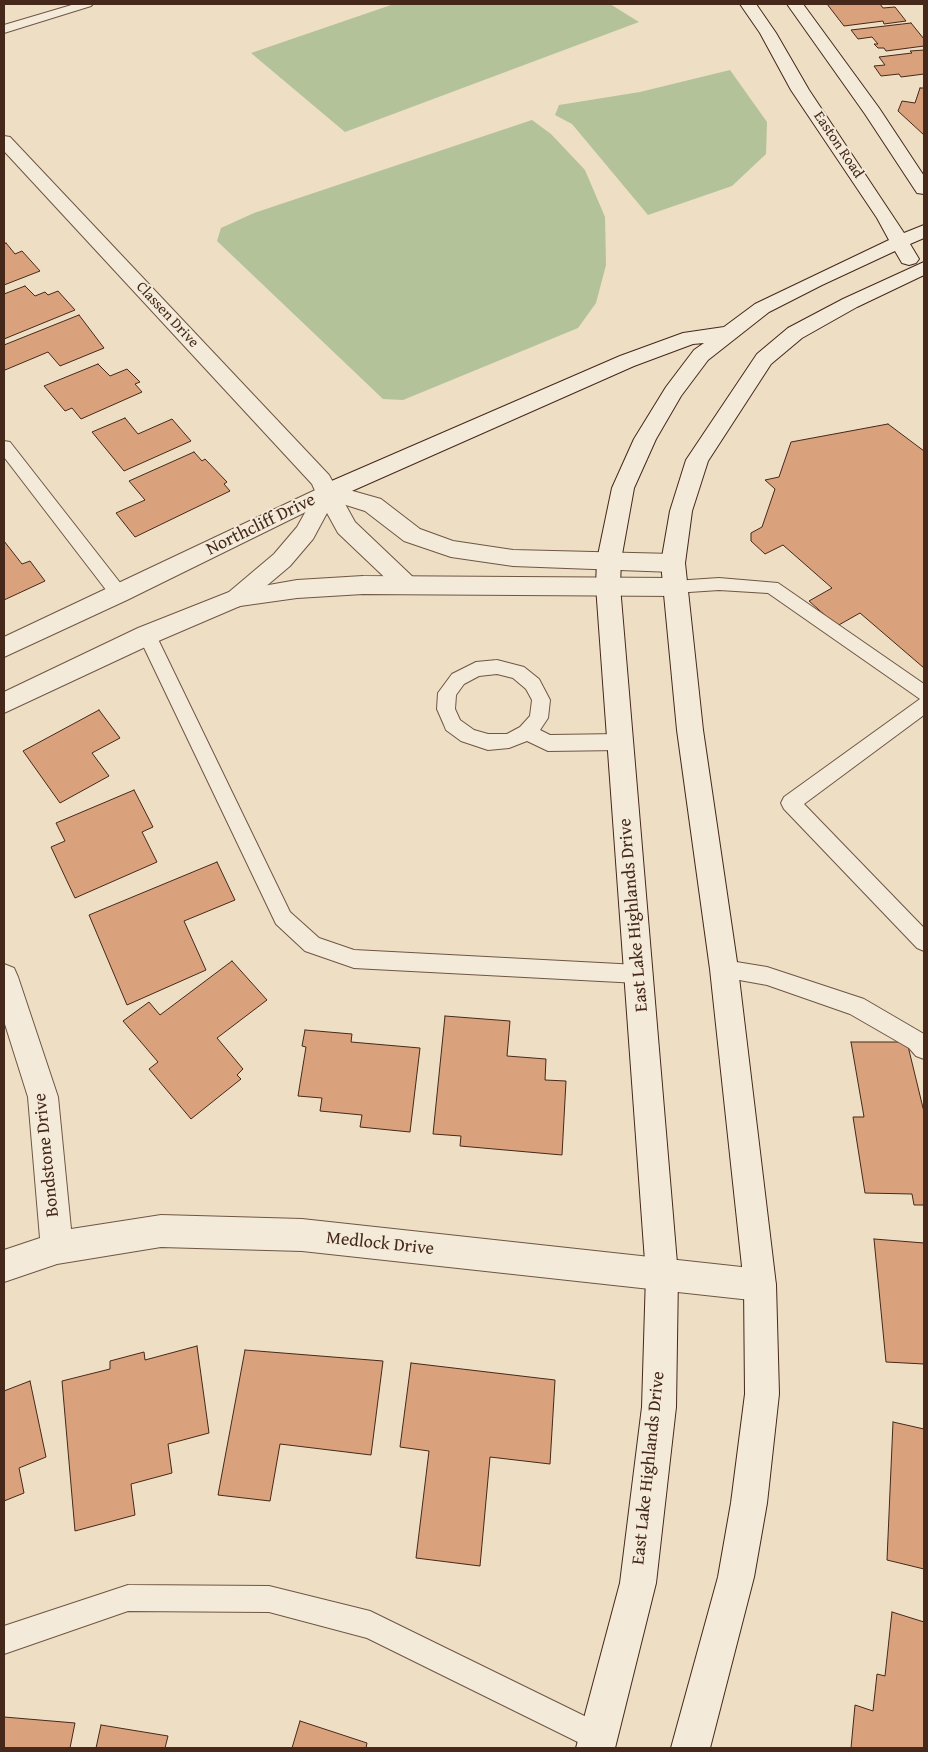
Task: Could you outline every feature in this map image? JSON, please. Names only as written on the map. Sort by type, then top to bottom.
[{"type":"main road","name":"Easton Road","points":[[748,4],[768,33],[800,90],[876,202],[921,277]]},
{"type":"main road","points":[[795,4],[873,112],[924,189]]},
{"type":"main road","name":"Classen Drive","points":[[4,141],[12,161],[310,468],[321,480],[346,527],[407,585]]},
{"type":"main road","name":"East Lake Highlands Drive","points":[[597,1743],[638,1583],[659,1407],[662,1275],[608,573],[623,488],[645,438],[673,392],[701,355],[762,308],[815,280],[924,232]]},
{"type":"main road","points":[[690,1748],[736,1577],[749,1503],[762,1394],[760,1285],[724,969],[690,730],[673,575],[681,511],[697,460],[764,359],[795,333],[850,303],[921,277]]},
{"type":"main road","points":[[237,598],[282,560],[306,533],[328,492],[627,361],[690,338],[728,333]]},
{"type":"main road","name":"Northcliff Drive","points":[[4,648],[328,492],[372,505],[412,535],[451,550],[608,573]]},
{"type":"main road","name":"Northcliff Drive","points":[[4,702],[147,635],[237,598],[297,589],[407,585],[608,573],[673,575]]},
{"type":"main road","name":"Bondstone Drive","points":[[4,977],[43,1097],[57,1248]]},
{"type":"main road","name":"Medlock Drive","points":[[4,1266],[57,1248],[161,1231],[302,1235],[760,1285]]},
{"type":"lane","points":[[4,29],[87,4]]},
{"type":"lane","points":[[4,446],[119,594]]},
{"type":"lane","points":[[673,575],[719,584],[772,587],[924,693]]},
{"type":"lane","points":[[147,635],[283,918],[312,945],[354,959],[638,974]]},
{"type":"lane","points":[[497,667],[518,672],[533,684],[541,700],[539,718],[527,732],[509,741],[488,742],[468,736],[453,725],[446,709],[447,693],[458,679],[476,669],[497,667]]},
{"type":"lane","points":[[924,705],[791,803],[924,942]]},
{"type":"lane","points":[[527,732],[548,743],[620,742]]},
{"type":"lane","points":[[724,969],[767,976],[856,1006],[918,1041],[924,1049]]},
{"type":"lane","points":[[4,1640],[128,1598],[269,1599],[370,1625],[597,1743]]},
{"type":"green space","points":[[394,4],[610,4],[639,22],[345,132],[251,53]]},
{"type":"green space","points":[[730,70],[767,122],[766,154],[732,186],[648,215],[572,124],[555,115],[559,105],[640,92]]},
{"type":"green space","points":[[532,120],[551,134],[585,170],[605,217],[606,265],[596,303],[578,328],[403,400],[383,399],[217,241],[221,228],[254,213]]},
{"type":"building","points":[[827,4],[880,4],[883,8],[895,7],[906,21],[884,24],[883,21],[844,26]]},
{"type":"building","points":[[911,23],[924,39],[924,46],[886,51],[884,48],[878,48],[874,44],[878,44],[872,37],[858,39],[851,30]]},
{"type":"building","points":[[924,50],[924,74],[901,77],[899,74],[881,76],[874,66],[885,65],[879,57]]},
{"type":"building","points":[[920,88],[924,88],[924,135],[898,111],[902,101],[915,103]]},
{"type":"building","points":[[6,243],[15,254],[22,251],[40,271],[4,285],[4,244]]},
{"type":"building","points":[[25,286],[35,296],[45,292],[48,295],[58,291],[75,310],[4,339],[4,294]]},
{"type":"building","points":[[79,315],[104,348],[60,366],[48,352],[5,370],[4,345]]},
{"type":"building","points":[[98,364],[110,376],[127,369],[140,382],[135,384],[142,392],[81,419],[72,408],[65,411],[44,386]]},
{"type":"building","points":[[125,418],[138,434],[172,419],[191,441],[124,471],[92,432]]},
{"type":"building","points":[[888,424],[924,451],[924,668],[860,613],[837,626],[809,601],[832,588],[783,545],[765,554],[751,541],[751,533],[762,527],[775,489],[765,480],[779,477],[791,442]]},
{"type":"building","points":[[194,452],[202,461],[205,459],[227,482],[224,484],[230,491],[135,537],[116,513],[145,500],[129,481]]},
{"type":"building","points":[[4,541],[22,564],[30,561],[45,581],[4,600]]},
{"type":"building","points":[[99,710],[120,738],[92,753],[109,776],[60,803],[23,751]]},
{"type":"building","points":[[134,790],[153,827],[142,832],[157,862],[75,898],[51,847],[65,841],[56,823]]},
{"type":"building","points":[[217,862],[235,900],[184,921],[206,970],[127,1005],[89,915]]},
{"type":"building","points":[[232,961],[267,1000],[217,1038],[243,1069],[237,1075],[241,1079],[191,1119],[149,1069],[158,1062],[123,1021],[149,1002],[160,1015]]},
{"type":"building","points":[[445,1016],[510,1021],[507,1056],[546,1059],[545,1080],[566,1081],[562,1155],[460,1146],[461,1136],[433,1134]]},
{"type":"building","points":[[305,1030],[352,1034],[351,1042],[420,1048],[410,1132],[360,1127],[362,1115],[320,1111],[322,1098],[298,1096],[306,1047],[302,1046]]},
{"type":"building","points":[[851,1042],[907,1042],[924,1112],[924,1205],[914,1205],[912,1194],[865,1193],[853,1117],[864,1117]]},
{"type":"building","points":[[874,1239],[924,1243],[924,1364],[886,1362]]},
{"type":"building","points":[[197,1346],[209,1433],[168,1444],[172,1473],[131,1484],[135,1515],[75,1531],[62,1381],[110,1369],[110,1361],[144,1352],[145,1360]]},
{"type":"building","points":[[245,1350],[383,1361],[371,1455],[280,1444],[270,1501],[218,1495]]},
{"type":"building","points":[[411,1363],[555,1380],[550,1464],[490,1457],[480,1566],[416,1558],[429,1451],[400,1447]]},
{"type":"building","points":[[30,1381],[46,1457],[19,1468],[24,1493],[4,1501],[4,1391]]},
{"type":"building","points":[[893,1422],[924,1429],[924,1569],[887,1560]]},
{"type":"building","points":[[892,1612],[924,1622],[924,1748],[851,1748],[855,1705],[873,1711],[877,1674],[885,1676]]},
{"type":"building","points":[[4,1717],[75,1723],[70,1748],[4,1748]]},
{"type":"building","points":[[300,1721],[367,1743],[366,1748],[292,1748]]},
{"type":"building","points":[[101,1725],[168,1736],[165,1748],[96,1748]]}]
